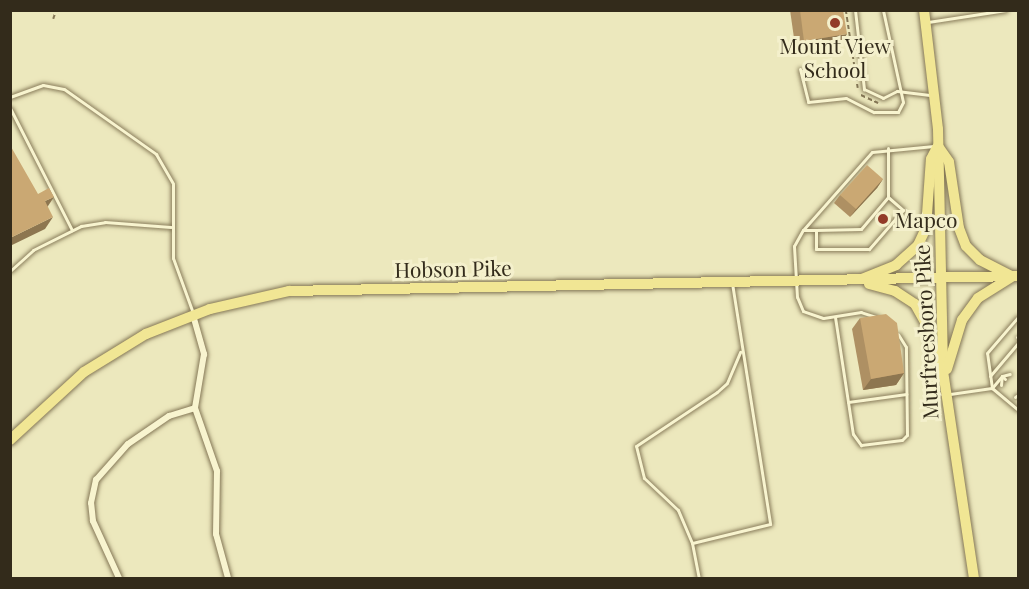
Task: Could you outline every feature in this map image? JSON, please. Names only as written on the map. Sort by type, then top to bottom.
[{"type":"main road","name":"Murfreesboro Pike","points":[[924,10],[935,95],[938,146],[945,394],[974,579]]},
{"type":"main road","points":[[857,281],[896,265],[918,245],[926,228],[931,159],[938,146],[949,162],[958,228],[966,246],[980,260],[1015,276]]},
{"type":"main road","points":[[944,381],[962,320],[978,298],[1015,276]]},
{"type":"main road","name":"Hobson Pike","points":[[10,440],[84,372],[146,334],[193,315],[289,291],[1015,276]]},
{"type":"main road","points":[[857,281],[895,291],[915,304],[926,324],[944,381]]},
{"type":"street","points":[[193,315],[204,354],[195,408],[217,471],[216,534],[228,579]]},
{"type":"street","points":[[119,579],[93,521],[91,503],[96,480],[110,460],[143,432],[169,416],[195,408]]},
{"type":"lane","points":[[855,10],[864,89],[883,98],[897,91],[935,95]]},
{"type":"lane","points":[[800,69],[808,102],[846,98],[874,112],[887,114],[898,112],[903,102],[897,91],[883,10]]},
{"type":"lane","points":[[926,23],[1006,10]]},
{"type":"lane","points":[[10,97],[43,85],[64,88],[149,147],[163,163],[173,184],[171,227],[173,258],[193,315]]},
{"type":"lane","points":[[10,108],[72,230]]},
{"type":"lane","points":[[883,321],[869,312],[823,318],[803,311],[797,297],[794,246],[803,230],[867,156],[888,148],[938,146]]},
{"type":"lane","points":[[803,230],[852,229],[862,232],[888,197],[888,148]]},
{"type":"lane","points":[[816,230],[816,249],[860,247],[869,249],[885,227],[903,210],[888,197]]},
{"type":"lane","points":[[884,201],[888,205]]},
{"type":"lane","points":[[879,207],[883,210]]},
{"type":"lane","points":[[10,271],[27,254],[72,230],[105,222],[171,227]]},
{"type":"lane","points":[[823,229],[823,234]]},
{"type":"lane","points":[[830,229],[830,235]]},
{"type":"lane","points":[[842,229],[842,235]]},
{"type":"lane","points":[[852,229],[852,234]]},
{"type":"lane","points":[[692,543],[770,524],[740,352],[732,281]]},
{"type":"lane","points":[[836,317],[853,434],[856,442],[868,446],[902,440],[908,435],[906,347],[895,331],[894,338]]},
{"type":"lane","points":[[1018,317],[991,351],[990,376],[992,388],[1018,410]]},
{"type":"lane","points":[[990,376],[1018,343]]},
{"type":"lane","points":[[1010,346],[1015,347]]},
{"type":"lane","points":[[699,579],[692,543],[678,510],[644,478],[636,446],[717,392],[727,382],[740,352]]},
{"type":"lane","points":[[1002,354],[1007,356]]},
{"type":"lane","points":[[899,365],[908,370]]},
{"type":"lane","points":[[945,394],[992,388],[1010,374]]},
{"type":"lane","points":[[1000,385],[1004,378]]},
{"type":"lane","points":[[848,402],[906,394]]},
{"type":"path","points":[[53,19],[56,10]]},
{"type":"building","points":[[800,10],[843,10],[847,34],[804,41]]},
{"type":"building","points":[[10,145],[38,194],[49,188],[54,197],[45,201],[53,217],[10,238]]},
{"type":"building","points":[[867,165],[883,179],[856,209],[840,195]]},
{"type":"building","points":[[886,314],[897,323],[904,373],[871,379],[860,318]]},
{"type":"place","name":"Mount View School","points":[[835,23]]},
{"type":"place","name":"Mapco","points":[[883,219]]}]
